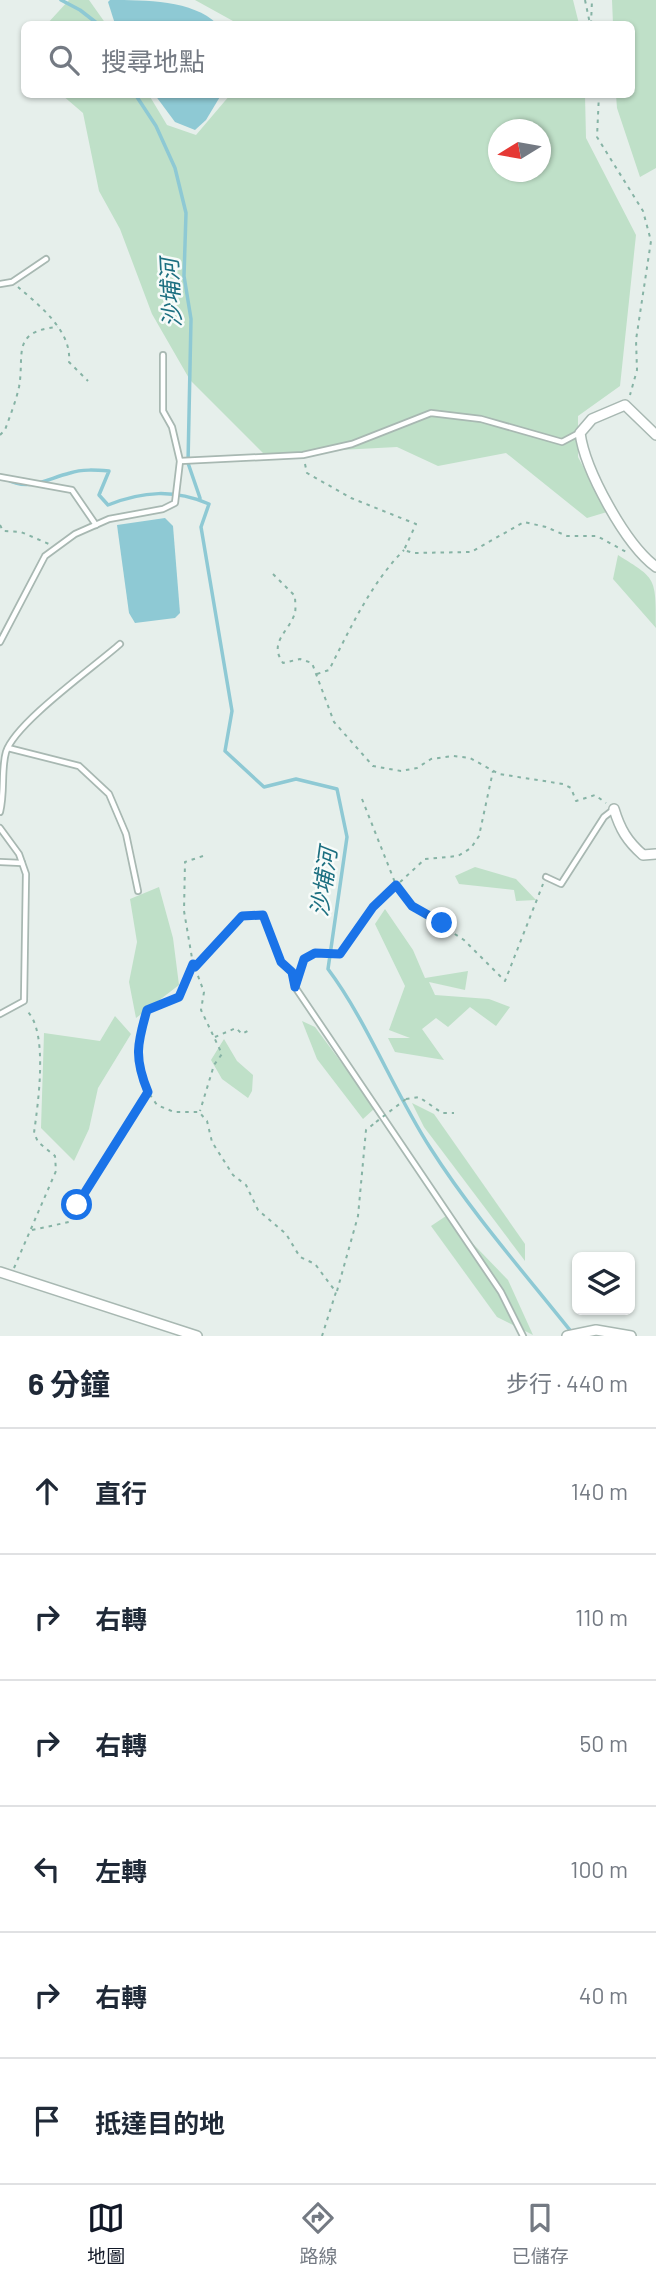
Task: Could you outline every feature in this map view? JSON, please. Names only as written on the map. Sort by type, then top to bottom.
[{"type":"street","points":[[656,435],[625,405],[592,419],[580,433],[583,452],[622,528],[643,557],[656,567]]},
{"type":"street","points":[[614,809],[621,832],[629,843],[643,855],[656,854]]},
{"type":"street","points":[[0,1272],[197,1336]]},
{"type":"street","points":[[567,1336],[596,1330],[631,1336]]},
{"type":"lane","points":[[0,284],[12,282],[46,259]]},
{"type":"lane","points":[[0,642],[45,556],[75,534],[109,519],[163,509],[175,503],[180,461],[172,427],[163,411],[163,355]]},
{"type":"lane","points":[[180,461],[303,455],[352,444],[430,413],[481,419],[562,442],[580,433]]},
{"type":"lane","points":[[0,477],[72,490],[96,525]]},
{"type":"lane","points":[[0,812],[5,793],[5,753],[17,732],[120,644]]},
{"type":"lane","points":[[9,748],[79,766],[109,794],[126,834],[138,891]]},
{"type":"lane","points":[[546,877],[561,884],[604,817],[614,809]]},
{"type":"lane","points":[[0,828],[26,874],[24,1001],[0,1014]]},
{"type":"lane","points":[[0,862],[22,863]]},
{"type":"lane","points":[[295,987],[501,1292],[523,1336]]},
{"type":"path","points":[[585,0],[589,21]]},
{"type":"path","points":[[590,21],[592,0]]},
{"type":"path","points":[[598,98],[597,137],[643,211],[651,241],[636,341],[637,370],[625,405]]},
{"type":"path","points":[[12,282],[58,327],[70,349],[69,362],[88,381]]},
{"type":"path","points":[[0,435],[5,430],[19,385],[19,353],[27,339],[41,328],[58,327]]},
{"type":"path","points":[[303,455],[307,473],[351,498],[416,524],[404,550],[392,562],[365,601],[329,670],[316,674]]},
{"type":"path","points":[[404,550],[413,553],[471,552],[524,523],[546,527],[567,536],[597,536],[621,551],[643,557]]},
{"type":"path","points":[[0,524],[3,531],[20,533],[56,548]]},
{"type":"path","points":[[273,575],[295,596],[296,612],[277,643],[277,655],[283,663],[300,659],[312,663],[334,722],[373,766],[401,771],[417,768],[431,760],[453,756],[470,758],[493,771],[563,784],[571,788],[576,801],[595,794],[614,809]]},
{"type":"path","points":[[295,987],[304,959],[315,953],[340,954],[373,907],[425,859],[458,856],[471,848],[479,836],[493,771]]},
{"type":"path","points":[[362,799],[396,885],[412,906],[464,940],[505,981],[546,877]]},
{"type":"path","points":[[199,1112],[214,1065],[222,1054],[201,1010],[204,992],[194,965],[184,911],[185,862],[203,856]]},
{"type":"path","points":[[295,987],[292,972],[281,962],[263,915],[242,916],[194,965],[179,997],[147,1010],[136,1049],[140,1073],[157,1105],[174,1112],[199,1112],[207,1121],[212,1142],[233,1175],[246,1185],[258,1210],[286,1234],[299,1256],[315,1264],[337,1292]]},
{"type":"path","points":[[11,1275],[56,1171],[55,1156],[38,1142],[34,1133],[40,1039],[36,1018],[19,1004]]},
{"type":"path","points":[[214,1038],[236,1028],[242,1034],[251,1029]]},
{"type":"path","points":[[31,1230],[69,1222],[86,1189],[94,1182],[148,1092]]},
{"type":"path","points":[[322,1336],[358,1216],[366,1130],[406,1099],[419,1097],[442,1113],[454,1113]]},
{"type":"green space","points":[[69,0],[89,0],[104,21],[50,21]]},
{"type":"green space","points":[[195,0],[573,0],[578,21],[233,21]]},
{"type":"green space","points":[[612,0],[656,0],[656,168],[640,177],[617,108],[616,98],[635,98],[635,21],[613,21]]},
{"type":"green space","points":[[66,98],[151,98],[167,125],[196,135],[227,98],[585,98],[586,138],[636,235],[620,386],[578,416],[578,457],[607,512],[587,518],[506,453],[438,466],[397,447],[264,454],[190,380],[152,314],[120,229],[99,191],[83,113]]},
{"type":"green space","points":[[618,555],[640,569],[651,581],[654,588],[656,628],[613,579]]},
{"type":"green space","points":[[475,867],[516,879],[536,900],[516,901],[514,890],[459,884],[455,876]]},
{"type":"green space","points":[[159,887],[173,938],[179,985],[136,1018],[129,982],[137,942],[130,899]]},
{"type":"green space","points":[[385,909],[413,950],[425,978],[468,971],[465,990],[429,982],[435,995],[489,999],[510,1007],[496,1026],[470,1007],[448,1027],[436,1018],[422,1029],[444,1060],[395,1052],[388,1038],[410,1038],[389,1030],[405,986],[375,924]]},
{"type":"green space","points":[[115,1016],[131,1034],[98,1088],[89,1129],[74,1161],[41,1128],[44,1033],[100,1041]]},
{"type":"green space","points":[[302,1021],[315,1027],[375,1108],[363,1119],[317,1059]]},
{"type":"green space","points":[[224,1039],[237,1061],[253,1075],[252,1091],[248,1098],[222,1079],[211,1060]]},
{"type":"green space","points":[[412,1103],[434,1114],[525,1244],[525,1261],[424,1127]]},
{"type":"green space","points":[[446,1216],[508,1280],[533,1335],[497,1317],[431,1226]]},
{"type":"water","points":[[108,2],[168,3],[195,10],[213,21],[114,21]]},
{"type":"water","points":[[157,98],[219,98],[206,120],[195,130],[175,122]]},
{"type":"water","points":[[165,518],[173,526],[180,613],[175,618],[135,623],[129,613],[117,525]]},
{"type":"waterway","name":"沙埔河","points":[[61,0],[94,21]]},
{"type":"waterway","name":"沙埔河","points":[[138,98],[156,126],[175,168],[186,213],[184,276],[191,319],[188,463],[200,498]]},
{"type":"waterway","name":"沙埔河","points":[[6,479],[14,483],[30,484],[79,471],[109,471],[99,495],[108,505],[134,497],[158,494],[183,496],[209,504],[201,527],[232,711],[225,751],[264,787],[296,779],[337,789],[347,837],[328,969],[355,1011],[418,1127],[447,1173],[499,1243],[573,1334]]},
{"type":"route","points":[[77,1205],[86,1189],[94,1182],[148,1092],[140,1073],[136,1049],[147,1010],[163,1006],[179,997],[193,964],[195,967],[242,916],[263,915],[281,962],[292,972],[295,987],[304,959],[315,953],[340,954],[373,907],[396,885],[412,906],[442,923]]}]
